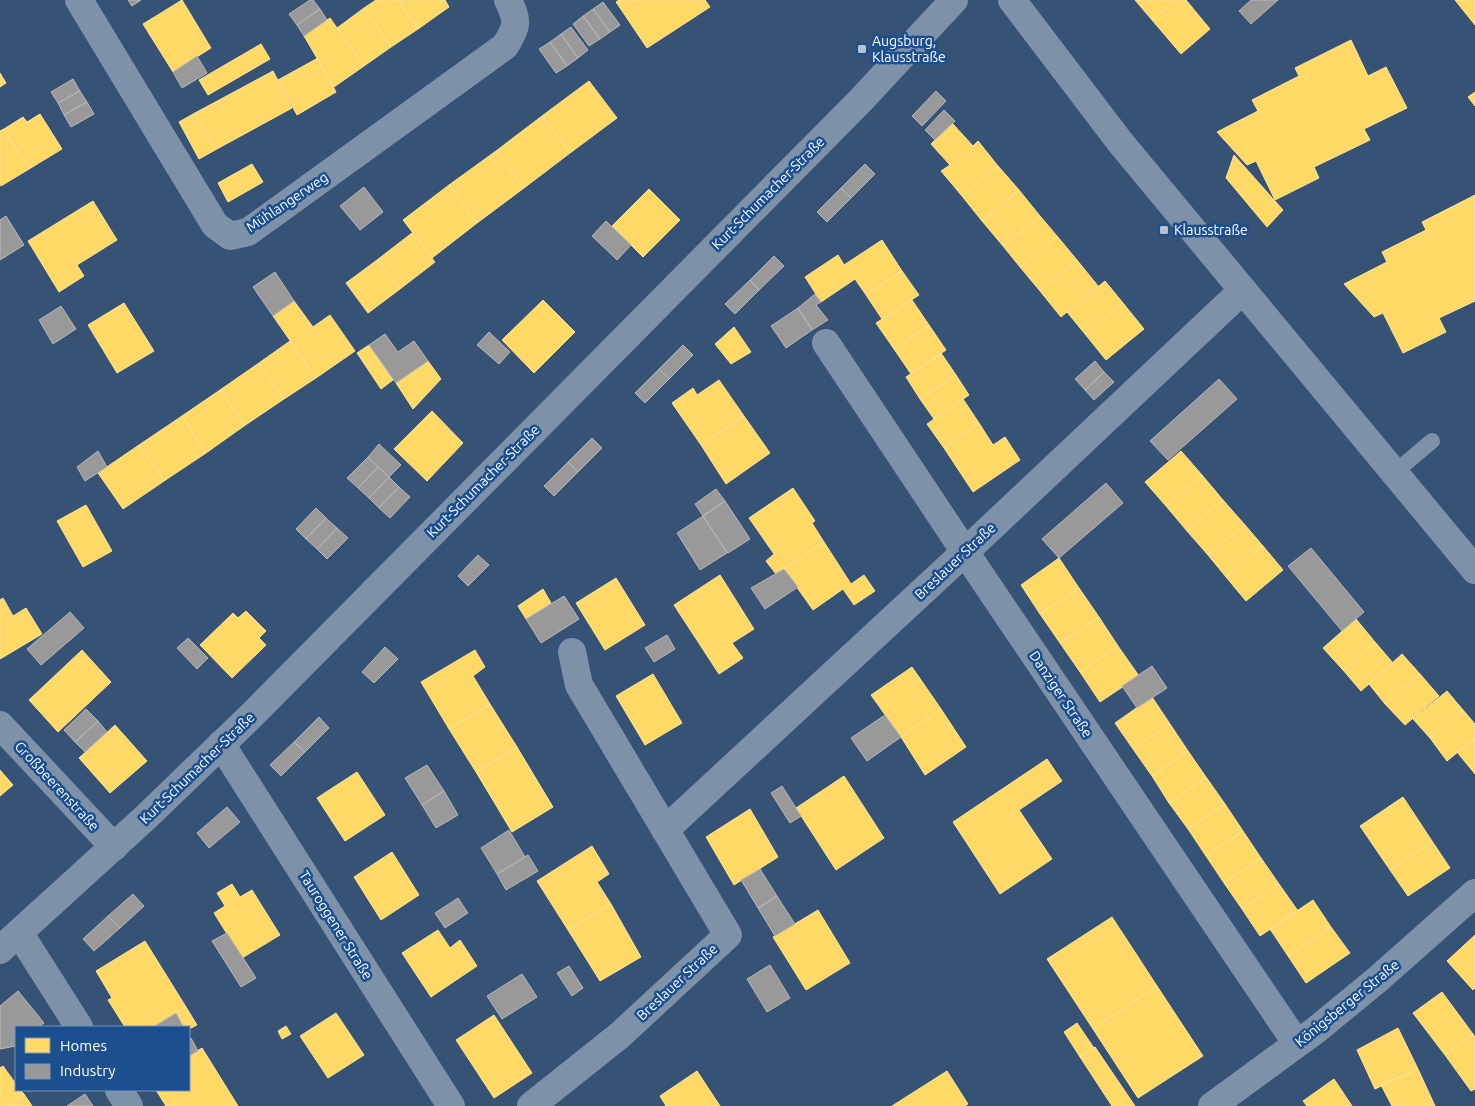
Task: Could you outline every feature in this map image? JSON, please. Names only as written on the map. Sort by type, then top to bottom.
[{"type":"street","name":"Mühlangerweg","points":[[79,0],[215,225],[230,236],[248,232],[504,46],[514,31],[515,15],[508,0]]},
{"type":"street","name":"Kurt-Schumacher-Straße","points":[[10,942],[114,848],[254,713],[860,100],[954,0]]},
{"type":"street","points":[[1012,0],[1120,142],[1475,570]]},
{"type":"street","name":"Breslauer Straße","points":[[665,830],[965,552],[1243,290]]},
{"type":"street","name":"Danziger Straße","points":[[826,343],[1297,1044]]},
{"type":"street","name":"Breslauer Straße","points":[[531,1106],[620,1035],[728,935],[579,685],[572,652]]},
{"type":"street","name":"Großbeerenstraße","points":[[0,725],[114,848]]},
{"type":"street","name":"Tauroggener Straße","points":[[222,744],[451,1106]]},
{"type":"street","name":"Königsberger Straße","points":[[1212,1106],[1316,1030],[1378,979],[1475,893]]},
{"type":"street","points":[[10,942],[78,1026]]},
{"type":"street","points":[[120,1091],[129,1106]]},
{"type":"lane","points":[[1394,473],[1432,441]]},
{"type":"building: Homes","points":[[182,0],[211,48],[173,72],[143,24]]},
{"type":"building: Homes","points":[[376,0],[398,0],[418,29],[391,47],[364,8]]},
{"type":"building: Homes","points":[[398,0],[445,0],[449,7],[418,29]]},
{"type":"building: Homes","points":[[619,0],[705,0],[710,7],[647,48],[616,2]]},
{"type":"building: Homes","points":[[1135,0],[1176,0],[1152,20]]},
{"type":"building: Homes","points":[[1176,0],[1186,0],[1210,29],[1181,54],[1152,20]]},
{"type":"building: Homes","points":[[1455,0],[1475,0],[1475,25]]},
{"type":"building: Homes","points":[[364,8],[391,47],[364,66],[337,28]]},
{"type":"building: Homes","points":[[330,18],[364,66],[334,87],[304,36]]},
{"type":"building: Homes","points":[[1351,40],[1368,76],[1386,67],[1407,108],[1364,129],[1370,140],[1314,167],[1319,178],[1275,200],[1256,161],[1247,165],[1217,132],[1258,111],[1252,100],[1299,76],[1295,68]]},
{"type":"building: Homes","points":[[261,44],[270,59],[208,95],[199,80]]},
{"type":"building: Homes","points":[[318,58],[336,92],[297,115],[278,80]]},
{"type":"building: Homes","points":[[273,71],[292,108],[215,150],[195,113]]},
{"type":"building: Homes","points":[[0,73],[6,83],[0,87]]},
{"type":"building: Homes","points":[[589,81],[617,118],[570,153],[542,116]]},
{"type":"building: Homes","points":[[1475,92],[1475,106],[1468,97]]},
{"type":"building: Homes","points":[[195,113],[215,150],[199,159],[179,122]]},
{"type":"building: Homes","points":[[40,114],[62,149],[29,169],[4,129],[23,117],[27,122]]},
{"type":"building: Homes","points":[[542,116],[570,153],[524,188],[496,151]]},
{"type":"building: Homes","points":[[952,123],[973,146],[978,141],[998,166],[962,196],[941,171],[950,165],[931,144]]},
{"type":"building: Homes","points":[[4,129],[29,169],[1,186],[0,131]]},
{"type":"building: Homes","points":[[496,151],[524,188],[477,223],[449,185]]},
{"type":"building: Homes","points":[[1234,155],[1283,210],[1267,227],[1226,178]]},
{"type":"building: Homes","points":[[252,164],[263,182],[228,202],[218,183]]},
{"type":"building: Homes","points":[[998,166],[1019,190],[982,221],[962,196]]},
{"type":"building: Homes","points":[[449,185],[477,223],[432,258],[403,220]]},
{"type":"building: Homes","points":[[649,189],[680,220],[643,257],[612,226]]},
{"type":"building: Homes","points":[[1019,190],[1040,216],[1003,246],[982,221]]},
{"type":"building: Homes","points":[[1475,195],[1475,301],[1439,318],[1446,332],[1403,353],[1383,313],[1374,317],[1344,284],[1387,262],[1382,252],[1426,230],[1422,222]]},
{"type":"building: Homes","points":[[93,201],[117,240],[77,265],[84,276],[59,292],[28,241]]},
{"type":"building: Homes","points":[[1040,216],[1057,236],[1020,267],[1003,246]]},
{"type":"building: Homes","points":[[412,233],[435,262],[400,289],[377,260]]},
{"type":"building: Homes","points":[[1057,236],[1077,260],[1040,291],[1020,267]]},
{"type":"building: Homes","points":[[882,240],[902,271],[866,295],[855,279],[821,302],[805,277],[838,255],[844,265]]},
{"type":"building: Homes","points":[[377,260],[400,289],[368,313],[346,283]]},
{"type":"building: Homes","points":[[1077,260],[1098,286],[1061,317],[1040,291]]},
{"type":"building: Homes","points":[[902,271],[919,295],[882,319],[866,295]]},
{"type":"building: Homes","points":[[1105,281],[1123,303],[1085,334],[1067,312]]},
{"type":"building: Homes","points":[[543,300],[575,332],[534,373],[502,340]]},
{"type":"building: Homes","points":[[912,300],[929,325],[894,349],[876,323]]},
{"type":"building: Homes","points":[[294,301],[313,327],[330,315],[355,351],[316,378],[273,316]]},
{"type":"building: Homes","points":[[124,303],[154,351],[117,373],[88,325]]},
{"type":"building: Homes","points":[[1123,303],[1144,329],[1106,360],[1085,334]]},
{"type":"building: Homes","points":[[929,325],[946,350],[911,374],[894,349]]},
{"type":"building: Homes","points":[[734,327],[751,352],[731,364],[715,344]]},
{"type":"building: Homes","points":[[290,341],[316,378],[284,399],[259,363]]},
{"type":"building: Homes","points":[[369,345],[393,380],[381,389],[357,353]]},
{"type":"building: Homes","points":[[941,353],[956,375],[920,399],[906,377]]},
{"type":"building: Homes","points":[[428,361],[441,379],[413,409],[396,383]]},
{"type":"building: Homes","points":[[259,363],[284,399],[244,426],[220,390]]},
{"type":"building: Homes","points":[[956,375],[969,395],[934,419],[920,399]]},
{"type":"building: Homes","points":[[719,380],[744,416],[701,445],[672,403],[693,388],[697,395]]},
{"type":"building: Homes","points":[[220,390],[244,426],[206,453],[182,416]]},
{"type":"building: Homes","points":[[963,399],[979,423],[944,448],[927,424]]},
{"type":"building: Homes","points":[[432,411],[463,443],[427,481],[394,449]]},
{"type":"building: Homes","points":[[182,416],[206,453],[164,481],[139,445]]},
{"type":"building: Homes","points":[[744,416],[770,453],[726,484],[701,445]]},
{"type":"building: Homes","points":[[979,423],[993,445],[1005,437],[1020,460],[973,492],[944,448]]},
{"type":"building: Homes","points":[[139,445],[164,481],[123,509],[98,473]]},
{"type":"building: Homes","points":[[1181,451],[1202,475],[1166,506],[1145,482]]},
{"type":"building: Homes","points":[[1202,475],[1223,500],[1187,531],[1166,506]]},
{"type":"building: Homes","points":[[793,488],[815,521],[812,523],[824,542],[776,574],[766,561],[774,554],[749,518]]},
{"type":"building: Homes","points":[[1223,500],[1245,525],[1208,555],[1187,531]]},
{"type":"building: Homes","points":[[86,505],[112,551],[83,567],[57,521]]},
{"type":"building: Homes","points":[[1245,525],[1263,546],[1226,577],[1208,555]]},
{"type":"building: Homes","points":[[824,542],[851,584],[864,575],[875,591],[854,605],[843,589],[813,610],[784,569]]},
{"type":"building: Homes","points":[[1263,546],[1283,570],[1246,601],[1226,577]]},
{"type":"building: Homes","points":[[1059,558],[1079,588],[1040,614],[1021,585]]},
{"type":"building: Homes","points":[[720,575],[754,629],[732,643],[743,658],[719,674],[674,605]]},
{"type":"building: Homes","points":[[616,578],[645,625],[605,650],[576,603]]},
{"type":"building: Homes","points":[[1079,588],[1099,617],[1060,643],[1040,614]]},
{"type":"building: Homes","points":[[543,589],[551,603],[526,619],[518,606]]},
{"type":"building: Homes","points":[[3,598],[13,616],[26,608],[42,634],[0,659],[0,600]]},
{"type":"building: Homes","points":[[246,611],[266,631],[259,638],[266,645],[232,678],[200,645],[233,613],[238,618]]},
{"type":"building: Homes","points":[[1099,617],[1118,646],[1080,672],[1060,643]]},
{"type":"building: Homes","points":[[1356,619],[1375,642],[1343,670],[1323,648]]},
{"type":"building: Homes","points":[[1375,642],[1393,663],[1361,691],[1343,670]]},
{"type":"building: Homes","points":[[1118,646],[1139,676],[1100,702],[1080,672]]},
{"type":"building: Homes","points":[[82,650],[111,682],[58,732],[29,700]]},
{"type":"building: Homes","points":[[475,650],[485,667],[473,676],[490,704],[449,729],[421,682]]},
{"type":"building: Homes","points":[[1402,654],[1420,674],[1385,704],[1369,684]]},
{"type":"building: Homes","points":[[912,667],[941,709],[901,737],[871,695]]},
{"type":"building: Homes","points":[[653,674],[682,723],[645,745],[616,696]]},
{"type":"building: Homes","points":[[1420,674],[1439,696],[1405,725],[1385,704]]},
{"type":"building: Homes","points":[[1447,691],[1463,710],[1430,738],[1413,719]]},
{"type":"building: Homes","points":[[1152,697],[1170,724],[1133,749],[1115,723]]},
{"type":"building: Homes","points":[[490,704],[517,747],[476,772],[449,729]]},
{"type":"building: Homes","points":[[941,709],[966,747],[925,775],[901,737]]},
{"type":"building: Homes","points":[[1463,710],[1475,724],[1475,738],[1447,761],[1430,738]]},
{"type":"building: Homes","points":[[1170,724],[1188,751],[1152,776],[1133,749]]},
{"type":"building: Homes","points":[[115,725],[147,761],[110,793],[79,758]]},
{"type":"building: Homes","points":[[1475,738],[1475,774],[1457,752]]},
{"type":"building: Homes","points":[[517,747],[553,807],[512,832],[476,772]]},
{"type":"building: Homes","points":[[1188,751],[1206,777],[1169,803],[1152,776]]},
{"type":"building: Homes","points":[[1047,759],[1062,781],[1019,810],[1052,859],[1000,894],[953,822]]},
{"type":"building: Homes","points":[[0,770],[13,785],[0,796]]},
{"type":"building: Homes","points":[[357,772],[385,815],[345,841],[317,798]]},
{"type":"building: Homes","points":[[844,776],[884,838],[836,870],[796,808]]},
{"type":"building: Homes","points":[[1206,777],[1225,804],[1188,829],[1169,803]]},
{"type":"building: Homes","points":[[1403,797],[1432,841],[1390,870],[1360,826]]},
{"type":"building: Homes","points":[[1225,804],[1243,831],[1206,856],[1188,829]]},
{"type":"building: Homes","points":[[750,809],[778,857],[734,885],[706,837]]},
{"type":"building: Homes","points":[[1243,831],[1261,858],[1224,883],[1206,856]]},
{"type":"building: Homes","points":[[1432,841],[1450,868],[1408,896],[1390,870]]},
{"type":"building: Homes","points":[[592,846],[609,874],[597,882],[611,904],[568,930],[537,881]]},
{"type":"building: Homes","points":[[392,852],[419,895],[381,920],[354,877]]},
{"type":"building: Homes","points":[[1261,858],[1279,884],[1242,909],[1224,883]]},
{"type":"building: Homes","points":[[232,884],[240,897],[252,890],[280,935],[242,958],[214,913],[225,906],[217,893]]},
{"type":"building: Homes","points":[[1279,884],[1298,911],[1260,936],[1242,909]]},
{"type":"building: Homes","points":[[1313,900],[1331,927],[1288,956],[1270,929]]},
{"type":"building: Homes","points":[[611,904],[641,957],[600,981],[568,930]]},
{"type":"building: Homes","points":[[818,910],[850,963],[806,990],[773,937]]},
{"type":"building: Homes","points":[[1112,917],[1157,986],[1093,1029],[1047,959]]},
{"type":"building: Homes","points":[[1331,927],[1350,953],[1306,983],[1288,956]]},
{"type":"building: Homes","points":[[438,930],[450,948],[460,940],[477,966],[431,997],[402,953]]},
{"type":"building: Homes","points":[[1475,935],[1475,988],[1473,990],[1447,961]]},
{"type":"building: Homes","points":[[145,941],[186,1007],[155,1026],[124,1026],[108,1000],[112,998],[96,971]]},
{"type":"building: Homes","points":[[1157,986],[1203,1056],[1138,1098],[1093,1029]]},
{"type":"building: Homes","points":[[1442,992],[1473,1034],[1445,1055],[1413,1013]]},
{"type":"building: Homes","points":[[186,1007],[197,1025],[190,1028],[190,1026],[183,1026],[176,1013]]},
{"type":"building: Homes","points":[[336,1013],[364,1055],[328,1078],[300,1036]]},
{"type":"building: Homes","points":[[494,1015],[532,1073],[494,1098],[456,1040]]},
{"type":"building: Homes","points":[[1077,1023],[1094,1048],[1080,1057],[1064,1032]]},
{"type":"building: Homes","points":[[286,1026],[291,1034],[282,1039],[278,1031]]},
{"type":"building: Homes","points":[[1398,1028],[1418,1069],[1375,1089],[1357,1050]]},
{"type":"building: Homes","points":[[1473,1034],[1475,1037],[1475,1089],[1471,1091],[1445,1055]]},
{"type":"building: Homes","points":[[1095,1047],[1135,1106],[1112,1106],[1080,1057]]},
{"type":"building: Homes","points":[[202,1048],[238,1106],[166,1106],[157,1091],[190,1091],[190,1055]]},
{"type":"building: Homes","points":[[3,1066],[15,1083],[15,1091],[21,1091],[24,1094],[8,1106],[0,1106],[0,1068]]},
{"type":"building: Homes","points":[[1418,1069],[1435,1106],[1392,1106],[1381,1085]]},
{"type":"building: Homes","points":[[697,1071],[720,1106],[666,1106],[660,1096]]},
{"type":"building: Homes","points":[[947,1071],[968,1104],[965,1106],[892,1106]]},
{"type":"building: Homes","points":[[1334,1079],[1352,1106],[1307,1106],[1303,1101]]},
{"type":"building: Homes","points":[[24,1094],[32,1106],[8,1106]]},
{"type":"building: Industry","points":[[128,0],[141,0],[132,6]]},
{"type":"building: Industry","points":[[310,0],[313,0],[320,9],[297,25],[289,14]]},
{"type":"building: Industry","points":[[1251,0],[1278,0],[1251,24],[1239,11]]},
{"type":"building: Industry","points":[[603,2],[620,25],[610,32],[593,9]]},
{"type":"building: Industry","points":[[320,9],[327,20],[304,36],[297,25]]},
{"type":"building: Industry","points":[[593,9],[610,32],[600,39],[583,16]]},
{"type":"building: Industry","points":[[583,16],[600,39],[589,46],[573,24]]},
{"type":"building: Industry","points":[[571,27],[588,50],[578,58],[561,34]]},
{"type":"building: Industry","points":[[561,34],[578,58],[567,66],[550,42]]},
{"type":"building: Industry","points":[[550,42],[567,66],[556,73],[539,49]]},
{"type":"building: Industry","points":[[197,56],[207,73],[182,88],[173,72]]},
{"type":"building: Industry","points":[[73,79],[80,91],[58,103],[51,92]]},
{"type":"building: Industry","points":[[80,91],[87,102],[64,115],[58,103]]},
{"type":"building: Industry","points":[[936,91],[946,101],[922,126],[912,116]]},
{"type":"building: Industry","points":[[87,102],[94,114],[71,127],[64,115]]},
{"type":"building: Industry","points":[[944,110],[955,121],[935,140],[925,130]]},
{"type":"building: Industry","points":[[865,164],[875,174],[851,198],[841,188]]},
{"type":"building: Industry","points":[[364,187],[383,212],[360,230],[340,206]]},
{"type":"building: Industry","points":[[841,188],[851,198],[827,222],[817,212]]},
{"type":"building: Industry","points":[[6,216],[24,245],[0,260],[0,220]]},
{"type":"building: Industry","points":[[606,221],[631,245],[617,260],[592,236]]},
{"type":"building: Industry","points":[[774,256],[784,266],[759,290],[750,280]]},
{"type":"building: Industry","points":[[275,272],[294,301],[273,316],[253,287]]},
{"type":"building: Industry","points":[[750,280],[759,290],[735,314],[725,304]]},
{"type":"building: Industry","points":[[815,294],[821,302],[816,305],[828,320],[812,330],[798,308]]},
{"type":"building: Industry","points":[[61,306],[76,329],[53,344],[39,320]]},
{"type":"building: Industry","points":[[798,308],[812,330],[786,348],[771,326]]},
{"type":"building: Industry","points":[[489,332],[510,352],[499,364],[477,345]]},
{"type":"building: Industry","points":[[385,334],[398,352],[414,341],[428,361],[396,383],[369,345]]},
{"type":"building: Industry","points":[[683,345],[693,355],[669,379],[659,369]]},
{"type":"building: Industry","points":[[1095,361],[1104,372],[1085,390],[1075,379]]},
{"type":"building: Industry","points":[[659,369],[669,379],[645,403],[635,393]]},
{"type":"building: Industry","points":[[1104,372],[1114,382],[1094,400],[1085,390]]},
{"type":"building: Industry","points":[[1219,379],[1237,399],[1168,460],[1150,441]]},
{"type":"building: Industry","points":[[592,438],[602,448],[578,472],[568,462]]},
{"type":"building: Industry","points":[[379,444],[401,465],[389,477],[368,457]]},
{"type":"building: Industry","points":[[98,451],[107,467],[85,481],[77,467]]},
{"type":"building: Industry","points":[[368,457],[378,467],[358,488],[347,478]]},
{"type":"building: Industry","points":[[568,462],[578,472],[554,496],[544,486]]},
{"type":"building: Industry","points":[[378,467],[389,477],[369,498],[358,488]]},
{"type":"building: Industry","points":[[389,477],[399,487],[379,508],[369,498]]},
{"type":"building: Industry","points":[[1106,483],[1123,503],[1059,558],[1042,539]]},
{"type":"building: Industry","points":[[399,487],[410,497],[390,518],[379,508]]},
{"type":"building: Industry","points":[[716,489],[725,501],[703,516],[695,504]]},
{"type":"building: Industry","points":[[725,501],[750,539],[728,553],[703,516]]},
{"type":"building: Industry","points":[[316,508],[326,518],[306,539],[296,529]]},
{"type":"building: Industry","points":[[703,516],[727,553],[700,570],[677,533]]},
{"type":"building: Industry","points":[[326,518],[337,528],[317,549],[306,539]]},
{"type":"building: Industry","points":[[337,528],[348,538],[327,559],[317,549]]},
{"type":"building: Industry","points":[[1311,548],[1364,612],[1342,631],[1288,566]]},
{"type":"building: Industry","points":[[478,555],[489,565],[468,586],[458,576]]},
{"type":"building: Industry","points":[[784,569],[798,587],[765,609],[751,588]]},
{"type":"building: Industry","points":[[564,596],[579,619],[541,643],[526,619]]},
{"type":"building: Industry","points":[[70,612],[84,628],[41,665],[27,649]]},
{"type":"building: Industry","points":[[667,635],[675,649],[654,662],[645,648]]},
{"type":"building: Industry","points":[[188,638],[208,658],[197,669],[177,648]]},
{"type":"building: Industry","points":[[385,647],[398,659],[374,683],[362,672]]},
{"type":"building: Industry","points":[[1152,666],[1167,688],[1137,708],[1122,686]]},
{"type":"building: Industry","points":[[86,709],[98,721],[75,742],[64,730]]},
{"type":"building: Industry","points":[[885,715],[901,737],[867,761],[851,738]]},
{"type":"building: Industry","points":[[319,717],[329,728],[305,752],[294,742]]},
{"type":"building: Industry","points":[[98,721],[107,732],[85,752],[75,742]]},
{"type":"building: Industry","points":[[294,742],[305,752],[281,776],[270,765]]},
{"type":"building: Industry","points":[[427,765],[444,791],[422,805],[405,778]]},
{"type":"building: Industry","points":[[782,786],[801,816],[790,823],[771,793]]},
{"type":"building: Industry","points":[[444,791],[458,815],[436,828],[422,805]]},
{"type":"building: Industry","points":[[227,807],[240,822],[209,848],[197,833]]},
{"type":"building: Industry","points":[[509,830],[525,857],[497,874],[481,848]]},
{"type":"building: Industry","points":[[528,855],[538,871],[506,890],[497,874]]},
{"type":"building: Industry","points":[[760,869],[777,896],[758,908],[741,880]]},
{"type":"building: Industry","points":[[133,894],[144,906],[120,928],[108,916]]},
{"type":"building: Industry","points":[[777,896],[795,924],[775,936],[758,908]]},
{"type":"building: Industry","points":[[458,898],[468,913],[445,928],[435,913]]},
{"type":"building: Industry","points":[[108,916],[120,928],[94,951],[83,939]]},
{"type":"building: Industry","points":[[227,933],[256,978],[241,987],[212,941]]},
{"type":"building: Industry","points":[[770,965],[790,998],[767,1012],[747,979]]},
{"type":"building: Industry","points":[[569,966],[583,988],[572,996],[557,973]]},
{"type":"building: Industry","points":[[522,974],[537,997],[502,1019],[487,996]]},
{"type":"building: Industry","points":[[18,991],[44,1023],[40,1026],[15,1026],[15,1046],[0,1049],[0,1006]]},
{"type":"building: Industry","points":[[176,1013],[183,1026],[155,1026]]},
{"type":"building: Industry","points":[[190,1038],[198,1051],[190,1055]]},
{"type":"building: Industry","points":[[85,1094],[93,1106],[67,1106]]},
{"type":"place","name":"Augsburg, Klausstraße","points":[[862,49]]},
{"type":"place","name":"Klausstraße","points":[[1164,230]]}]
